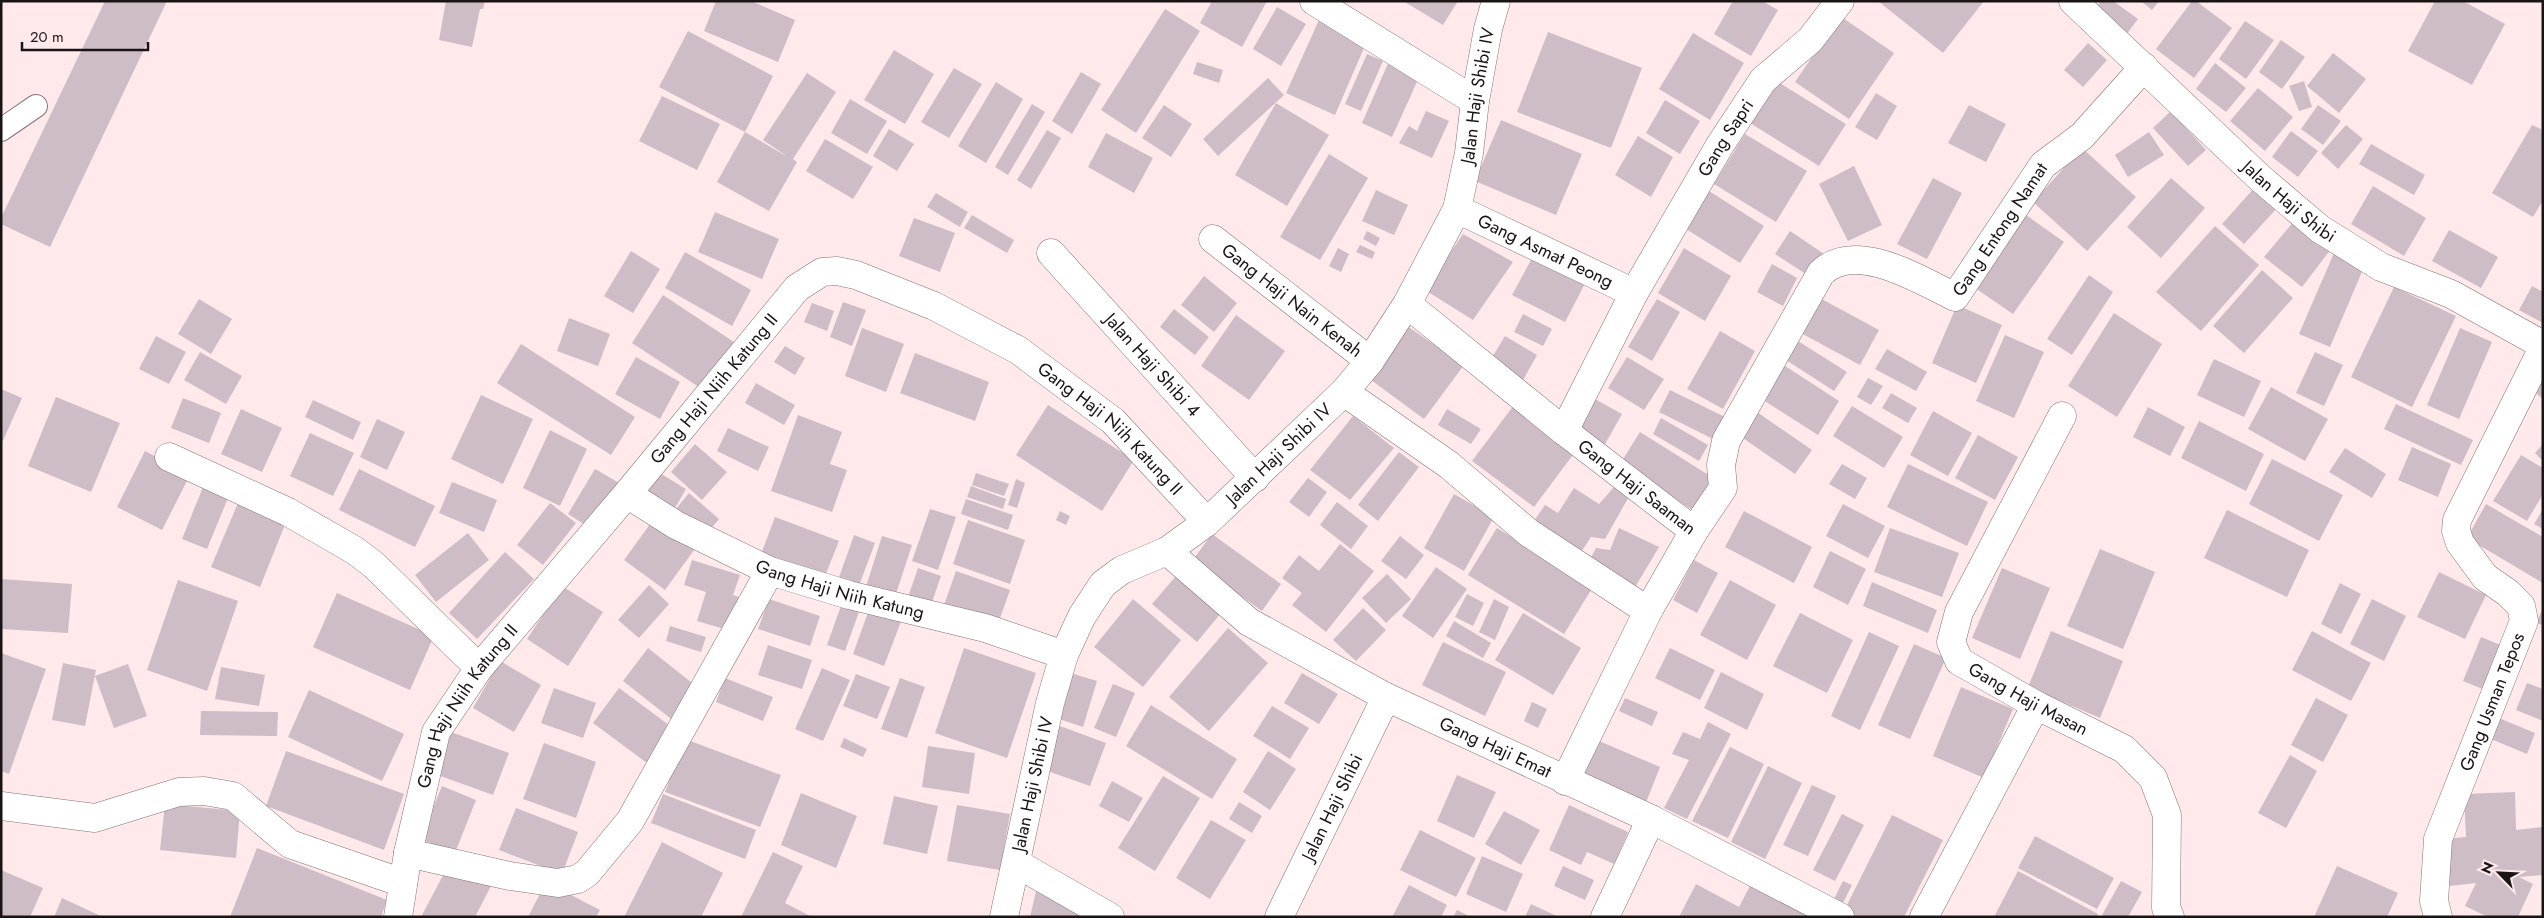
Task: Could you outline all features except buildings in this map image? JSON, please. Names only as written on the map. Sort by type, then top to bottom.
[{"type":"street","points":[[1314,1],[1475,101]]},
{"type":"street","name":"Jalan Haji Shibi IV","points":[[1016,863],[1032,777],[1064,655],[1082,616],[1103,584],[1122,570],[1167,551],[1207,522],[1255,478],[1344,392],[1370,361],[1407,304],[1457,209],[1470,153],[1475,101],[1488,29],[1496,1]]},
{"type":"street","name":"Gang Sapri","points":[[1564,431],[1634,293],[1720,146],[1763,80],[1810,40],[1840,1]]},
{"type":"street","name":"Jalan Haji Shibi","points":[[2074,2],[2260,178],[2320,229],[2381,267],[2451,294],[2543,346]]},
{"type":"street","name":"Gang Entong Namat","points":[[1694,531],[1723,488],[1721,466],[1726,442],[1817,282],[1827,268],[1842,260],[1872,261],[1905,272],[1955,298],[2043,165],[2082,136],[2144,67]]},
{"type":"street","name":"Gang Asmat Peong","points":[[1457,209],[1634,293]]},
{"type":"street","name":"Gang Haji Nain Kenah","points":[[1214,239],[1370,361]]},
{"type":"street","name":"Jalan Haji Shibi 4","points":[[1051,253],[1255,478]]},
{"type":"street","name":"Gang Haji Niih Katung II","points":[[398,917],[408,853],[436,732],[479,668],[627,494],[797,288],[822,272],[837,271],[856,274],[934,306],[1018,350],[1113,422],[1207,522]]},
{"type":"street","name":"Gang Haji Saaman","points":[[1407,304],[1564,431],[1694,531],[1648,611],[1565,781]]},
{"type":"street","name":"Gang Usman Tepos","points":[[2438,917],[2434,901],[2438,839],[2524,621],[2521,606],[2508,593],[2485,577],[2460,543],[2456,531],[2457,520],[2543,346]]},
{"type":"street","points":[[1344,392],[1449,465],[1529,533],[1648,611]]},
{"type":"street","name":"Gang Haji Masan","points":[[2062,416],[1959,612],[1951,642],[1959,661],[2036,705],[2124,749],[2153,778],[2167,815],[2166,908],[2170,917]]},
{"type":"street","points":[[169,457],[288,512],[354,550],[374,565],[479,668]]},
{"type":"street","name":"Gang Haji Niih Katung","points":[[627,494],[676,525],[770,571],[868,600],[985,628],[1064,655]]},
{"type":"street","name":"Gang Haji Emat","points":[[1167,551],[1249,622],[1386,697],[1651,820],[1840,917]]},
{"type":"street","points":[[408,853],[510,876],[558,883],[578,879],[587,873],[630,821],[770,571]]},
{"type":"street","name":"Jalan Haji Shibi","points":[[1279,917],[1386,697]]},
{"type":"street","points":[[1924,917],[2036,705]]},
{"type":"street","points":[[1,806],[95,818],[180,792],[204,791],[233,796],[290,844],[403,883]]},
{"type":"street","points":[[1605,917],[1651,820]]},
{"type":"street","points":[[1004,917],[1016,863],[1110,917]]},
{"type":"lane","points":[[1,130],[36,106]]}]
